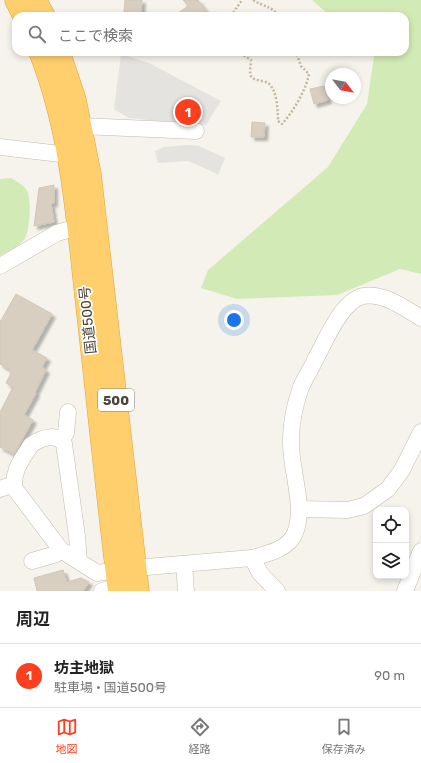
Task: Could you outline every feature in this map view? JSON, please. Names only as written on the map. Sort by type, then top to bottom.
[{"type":"highway","points":[[16,0],[22,12]]},
{"type":"highway","points":[[35,0],[42,12]]},
{"type":"highway","name":"国道500号","points":[[42,56],[72,128],[94,209],[123,583]]},
{"type":"highway","name":"国道500号","points":[[60,56],[75,100],[69,155],[123,583]]},
{"type":"street","points":[[72,128],[196,131]]},
{"type":"street","points":[[0,147],[69,155]]},
{"type":"street","points":[[0,266],[57,233],[78,227]]},
{"type":"street","points":[[79,561],[64,444],[56,437],[46,438],[31,445],[7,486],[15,489],[61,550],[97,573],[123,583],[184,564],[252,558],[270,553],[284,546],[295,535],[300,521],[291,441],[293,416],[301,387],[333,325],[346,306],[362,296],[379,296],[399,305],[421,318]]},
{"type":"street","points":[[61,440],[66,433],[68,412]]},
{"type":"street","points":[[299,509],[347,510],[364,506],[388,490],[402,470],[421,432]]},
{"type":"street","points":[[267,579],[279,549]]},
{"type":"street","points":[[32,561],[56,554],[61,550]]},
{"type":"street","points":[[405,591],[421,551]]},
{"type":"street","points":[[252,558],[260,572],[277,591]]},
{"type":"street","points":[[184,564],[186,591]]},
{"type":"path","points":[[234,12],[242,0]]},
{"type":"path","points":[[253,0],[260,5],[273,9],[276,12]]},
{"type":"path","points":[[245,56],[251,60],[250,75],[252,78],[267,82],[271,86],[277,101],[278,121],[282,124],[296,106],[308,79],[309,74],[301,66],[297,56]]},
{"type":"green space","points":[[312,0],[421,0],[421,274],[400,269],[337,295],[237,299],[201,288],[208,270],[328,167],[367,104],[373,56],[409,56],[409,12],[326,12]]},
{"type":"green space","points":[[11,178],[26,189],[29,199],[30,214],[27,234],[23,241],[0,256],[0,179]]},
{"type":"shaded area","points":[[121,56],[127,56],[149,63],[221,101],[206,125],[129,118],[114,109]]},
{"type":"shaded area","points":[[188,145],[199,146],[225,158],[218,175],[188,161],[158,163],[155,151],[164,147]]},
{"type":"building","points":[[125,0],[142,0],[141,12],[124,12]]},
{"type":"building","points":[[183,0],[198,0],[206,11],[180,12],[188,6]]},
{"type":"building","points":[[324,86],[325,101],[314,104],[310,89]]},
{"type":"building","points":[[252,122],[265,123],[264,137],[251,137]]},
{"type":"building","points":[[54,185],[54,203],[51,204],[54,222],[34,226],[39,188]]},
{"type":"building","points":[[16,294],[52,314],[32,350],[47,358],[42,367],[46,370],[24,415],[33,420],[14,454],[0,447],[0,412],[13,387],[6,383],[12,371],[0,364],[0,322]]},
{"type":"building","points":[[63,570],[67,582],[81,578],[89,582],[83,591],[37,591],[34,578]]},
{"type":"place","name":"坊主地獄","points":[[188,112]]}]
